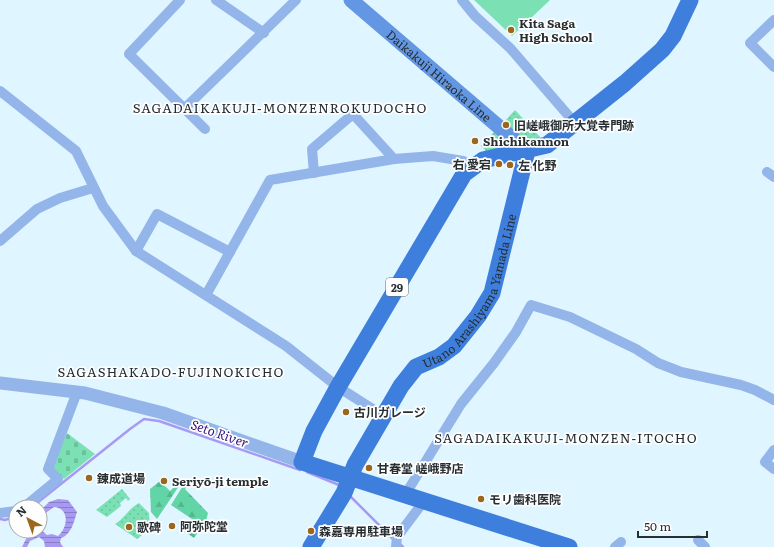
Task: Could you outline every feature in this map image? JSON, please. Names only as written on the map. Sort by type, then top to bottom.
[{"type":"main road","name":"Daikakuji Hiraoka Line","points":[[351,0],[527,151]]},
{"type":"main road","name":"29","points":[[302,462],[314,431],[338,387],[464,174],[474,165],[492,157],[527,151],[547,145],[574,122],[625,83],[662,50],[673,36],[690,0]]},
{"type":"main road","name":"Utano Arashiyama Yamada Line","points":[[311,547],[347,486],[382,415],[400,386],[416,367],[439,357],[454,346],[478,316],[492,293],[506,228],[527,151]]},
{"type":"main road","points":[[302,462],[347,486],[405,494],[569,547]]},
{"type":"street","points":[[180,0],[129,54],[205,129]]},
{"type":"street","points":[[185,108],[264,33],[296,0]]},
{"type":"street","points":[[462,0],[475,16],[510,48],[574,122]]},
{"type":"street","points":[[219,1],[264,33]]},
{"type":"street","points":[[774,20],[750,43],[774,67]]},
{"type":"street","points":[[0,91],[76,151],[103,206],[136,251],[286,346],[338,387],[382,415]]},
{"type":"street","points":[[314,173],[312,149],[353,114],[394,159]]},
{"type":"street","points":[[206,295],[270,180],[394,159],[433,156],[463,161],[474,165]]},
{"type":"street","points":[[0,241],[37,209],[60,198],[93,188]]},
{"type":"street","points":[[136,251],[157,214],[230,252]]},
{"type":"street","points":[[405,494],[462,404],[512,338],[531,305],[570,317],[636,349],[658,363],[681,372],[741,385],[755,390],[774,400]]},
{"type":"street","points":[[0,383],[85,393],[163,413],[302,462]]},
{"type":"street","points":[[34,499],[58,479],[48,469],[77,392]]},
{"type":"street","points":[[774,450],[765,462],[774,468]]},
{"type":"street","points":[[396,543],[424,501]]},
{"type":"green space","name":"Kita Saga High School","points":[[474,0],[550,0],[512,36]]},
{"type":"green space","points":[[515,110],[542,139],[529,143],[502,124]]},
{"type":"green space","points":[[495,131],[504,144],[500,148],[486,151],[481,146]]},
{"type":"green space","points":[[67,433],[95,454],[64,479],[52,468]]},
{"type":"green space","points":[[182,479],[183,480],[157,519],[151,512],[150,489],[160,481],[170,491]]},
{"type":"green space","points":[[186,481],[189,484],[185,489],[208,513],[206,521],[194,538],[184,531],[192,519],[171,505]]},
{"type":"green space","points":[[122,489],[130,499],[128,501],[126,498],[120,503],[121,506],[107,517],[96,510]]},
{"type":"green space","points":[[139,503],[149,513],[150,529],[137,539],[115,524]]},
{"type":"shaded area","points":[[58,499],[68,500],[77,512],[70,531],[61,538],[60,542],[63,547],[45,547],[44,541],[42,539],[48,539],[48,535],[52,534],[58,536],[65,524],[65,515],[59,508],[54,507],[48,511],[49,502]]},
{"type":"shaded area","points":[[26,539],[34,539],[30,541],[27,547],[22,547]]},
{"type":"waterway","name":"Seto River","points":[[42,499],[144,419],[159,421],[300,470]]},
{"type":"waterway","name":"Seto River","points":[[307,472],[339,485]]},
{"type":"waterway","name":"Seto River","points":[[350,496],[393,539]]},
{"type":"waterway","name":"Seto River","points":[[0,519],[8,519]]},
{"type":"waterway","name":"Seto River","points":[[399,543],[403,547]]},
{"type":"place","name":"Kita Saga High School","points":[[511,30]]},
{"type":"place","name":"旧嵯峨御所大覚寺門跡","points":[[506,125]]},
{"type":"place","name":"Shichikannon","points":[[475,141]]},
{"type":"place","name":"右 愛宕","points":[[499,164]]},
{"type":"place","name":"左 化野","points":[[510,165]]},
{"type":"place","name":"古川ガレージ","points":[[346,412]]},
{"type":"place","name":"甘春堂 嵯峨野店","points":[[369,468]]},
{"type":"place","name":"錬成道場","points":[[89,478]]},
{"type":"place","name":"Seriyō-ji temple","points":[[164,481]]},
{"type":"place","name":"モリ歯科医院","points":[[481,499]]},
{"type":"place","name":"阿弥陀堂","points":[[172,526]]},
{"type":"place","name":"歌碑","points":[[129,527]]},
{"type":"place","name":"森嘉専用駐車場","points":[[311,531]]},
{"type":"district","name":"SAGADAIKAKUJI-MONZENROKUDOCHO","points":[[280,107]]},
{"type":"district","name":"SAGASHAKADO-FUJINOKICHO","points":[[171,371]]},
{"type":"district","name":"SAGADAIKAKUJI-MONZEN-ITOCHO","points":[[566,437]]}]
